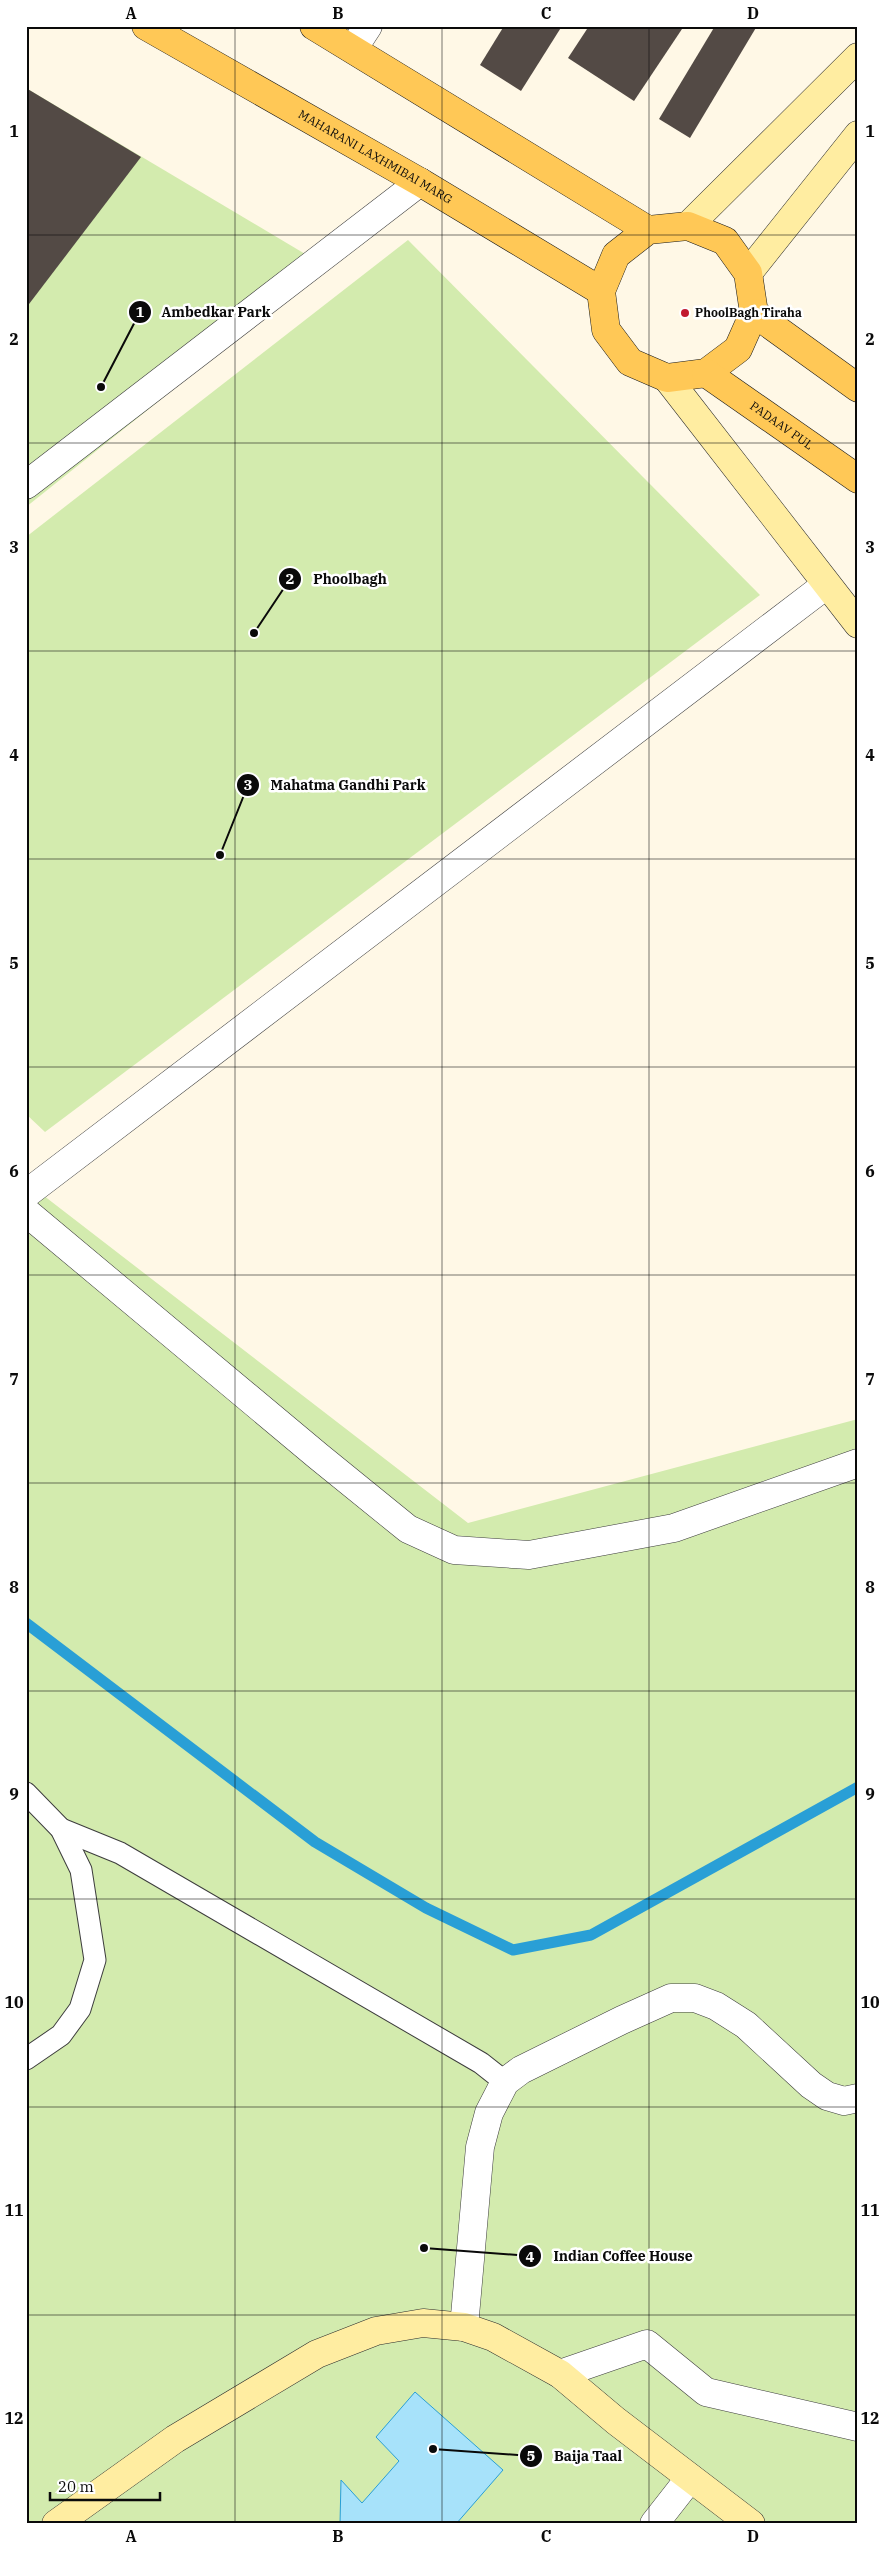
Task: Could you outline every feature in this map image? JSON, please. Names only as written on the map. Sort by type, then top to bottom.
[{"type":"main road","name":"MAHARANI LAXHMIBAI MARG","points":[[146,26],[420,182],[601,291]]},
{"type":"main road","points":[[314,26],[648,230]]},
{"type":"main road","points":[[688,226],[725,241],[748,273],[754,313],[738,349],[706,373],[667,378],[630,362],[606,330],[601,291],[616,254],[648,230],[688,226]]},
{"type":"main road","points":[[754,313],[858,388]]},
{"type":"main road","name":"PADAAV PUL","points":[[706,373],[858,479]]},
{"type":"street","points":[[353,49],[368,26]]},
{"type":"street","points":[[688,226],[858,57]]},
{"type":"street","points":[[748,273],[858,135]]},
{"type":"street","points":[[26,485],[420,182]]},
{"type":"street","points":[[667,378],[858,624]]},
{"type":"street","points":[[26,1194],[826,585]]},
{"type":"street","points":[[26,1212],[408,1529],[454,1550],[529,1555],[674,1528],[858,1463]]},
{"type":"street","points":[[464,2327],[480,2148],[488,2113],[513,2076],[590,2036],[671,1998],[695,1998],[716,2006],[746,2025],[811,2085],[827,2096],[844,2102],[858,2098]]},
{"type":"street","points":[[56,2524],[175,2439],[317,2354],[376,2330],[423,2323],[464,2327],[493,2337],[560,2374],[616,2421],[751,2524]]},
{"type":"street","points":[[560,2374],[647,2344],[706,2392],[858,2427]]},
{"type":"street","points":[[654,2524],[690,2478]]},
{"type":"lane","points":[[26,1793],[61,1829],[81,1870],[95,1960],[80,2009],[61,2035],[26,2059]]},
{"type":"lane","points":[[61,1829],[120,1853],[481,2063],[513,2076]]},
{"type":"green space","points":[[26,88],[327,267],[26,507]]},
{"type":"green space","points":[[408,240],[760,595],[45,1132],[26,1114],[26,537]]},
{"type":"green space","points":[[26,1182],[468,1523],[858,1419],[858,2524],[26,2524]]},
{"type":"water","points":[[415,2392],[503,2470],[456,2524],[340,2524],[341,2480],[362,2503],[399,2461],[376,2437]]},
{"type":"building","points":[[504,26],[562,26],[521,91],[480,65]]},
{"type":"building","points":[[589,26],[684,26],[634,101],[568,58]]},
{"type":"building","points":[[715,26],[757,26],[690,138],[659,119]]},
{"type":"building","points":[[26,88],[141,157],[26,308]]},
{"type":"waterway","points":[[26,1623],[315,1842],[426,1908],[513,1950],[591,1935],[858,1787]]},
{"type":"place","name":"PhoolBagh Tiraha","points":[[685,313]]},
{"type":"place","name":"Ambedkar Park","points":[[101,387]]},
{"type":"place","name":"Phoolbagh","points":[[254,633]]},
{"type":"place","name":"Mahatma Gandhi Park","points":[[220,855]]},
{"type":"place","name":"Indian Coffee House","points":[[424,2248]]},
{"type":"place","name":"Baija Taal","points":[[433,2449]]}]
